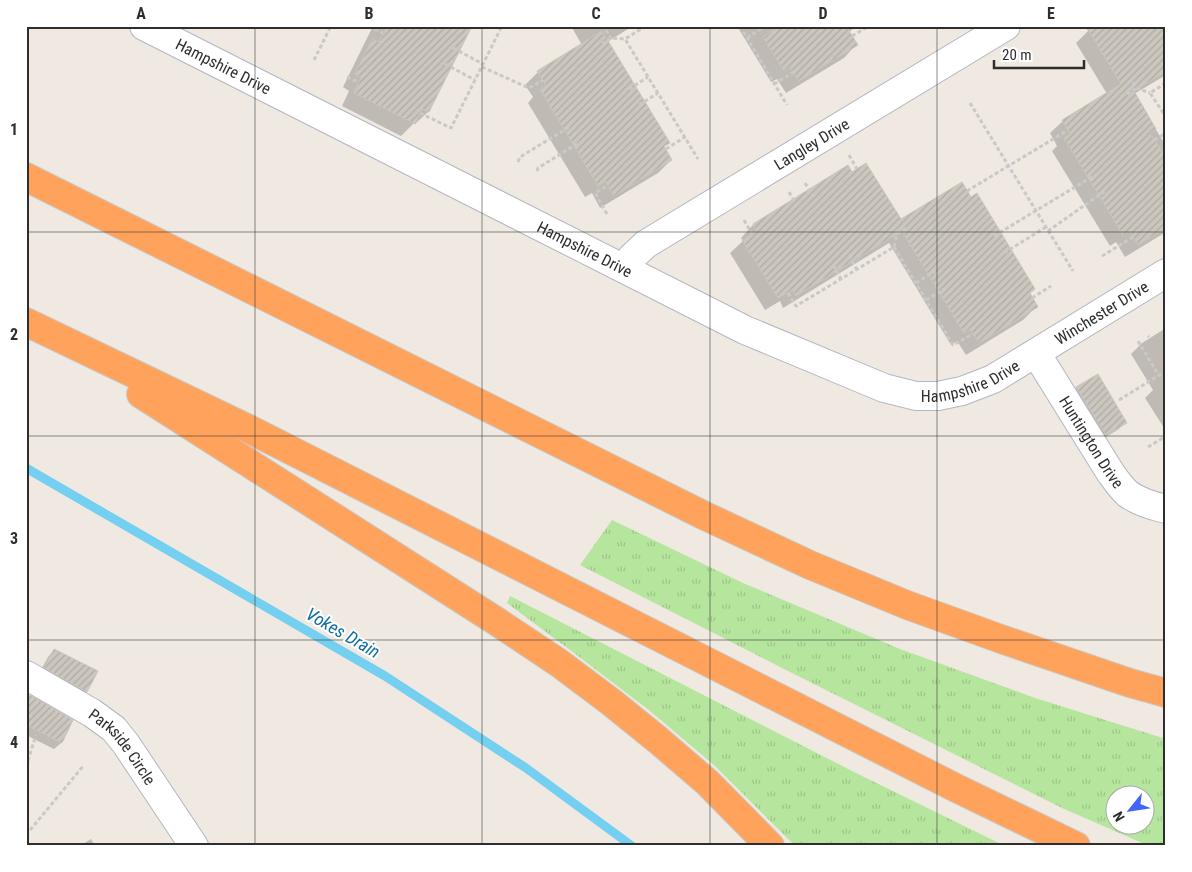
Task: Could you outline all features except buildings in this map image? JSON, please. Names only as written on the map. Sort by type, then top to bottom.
[{"type":"highway","points":[[26,177],[703,515],[810,565],[907,605],[1001,639],[1130,683],[1166,693]]},
{"type":"highway","points":[[31,324],[496,621],[559,664],[611,702],[708,783],[770,846]]},
{"type":"highway","points":[[31,324],[249,429],[956,788],[1076,846]]},
{"type":"street","name":"Hampshire Drive","points":[[144,26],[745,330],[884,388],[916,396],[938,396],[962,391],[994,379],[1036,353]]},
{"type":"street","name":"Langley Drive","points":[[626,269],[632,257],[646,244],[1006,26]]},
{"type":"street","name":"Winchester Drive","points":[[1036,353],[1166,273]]},
{"type":"street","name":"Huntington Drive","points":[[1036,353],[1120,485],[1128,493],[1142,501],[1166,509]]},
{"type":"street","name":"Parkside Circle","points":[[26,675],[92,713],[114,729],[194,846]]},
{"type":"path","points":[[314,60],[331,26]]},
{"type":"path","points":[[369,26],[384,33]]},
{"type":"path","points":[[420,113],[451,128],[502,26]]},
{"type":"path","points":[[602,44],[611,38],[625,39],[646,26]]},
{"type":"path","points":[[740,26],[787,104]]},
{"type":"path","points":[[747,38],[766,26]]},
{"type":"path","points":[[852,36],[869,26]]},
{"type":"path","points":[[606,30],[611,38]]},
{"type":"path","points":[[625,39],[698,159]]},
{"type":"path","points":[[453,48],[528,88],[543,80]]},
{"type":"path","points":[[445,64],[475,80]]},
{"type":"path","points":[[774,84],[794,72]]},
{"type":"path","points":[[348,77],[359,82]]},
{"type":"path","points":[[629,89],[648,77]]},
{"type":"path","points":[[1134,82],[1137,88],[1150,93],[1166,117]]},
{"type":"path","points":[[1150,93],[1166,83]]},
{"type":"path","points":[[1126,94],[1137,88]]},
{"type":"path","points":[[639,106],[658,93]]},
{"type":"path","points":[[970,103],[1073,271]]},
{"type":"path","points":[[518,162],[520,157],[570,126]]},
{"type":"path","points":[[967,192],[1068,130]]},
{"type":"path","points":[[1154,140],[1166,133]]},
{"type":"path","points":[[666,149],[685,137]]},
{"type":"path","points":[[536,171],[580,142]]},
{"type":"path","points":[[848,154],[858,169]]},
{"type":"path","points":[[994,236],[1095,175]]},
{"type":"path","points":[[804,181],[813,196]]},
{"type":"path","points":[[607,214],[595,193],[608,186]]},
{"type":"path","points":[[788,191],[797,206]]},
{"type":"path","points":[[1004,253],[1047,229],[1105,191]]},
{"type":"path","points":[[743,218],[752,234]]},
{"type":"path","points":[[894,227],[897,234],[894,247],[953,345],[973,334]]},
{"type":"path","points":[[897,234],[908,227]]},
{"type":"path","points":[[1102,256],[1133,237]]},
{"type":"path","points":[[788,292],[796,306],[894,247]]},
{"type":"path","points":[[848,255],[857,270]]},
{"type":"path","points":[[833,265],[842,279]]},
{"type":"path","points":[[916,283],[935,272]]},
{"type":"path","points":[[1032,298],[1051,286]]},
{"type":"path","points":[[926,300],[946,288]]},
{"type":"path","points":[[1119,400],[1160,375],[1138,341]]},
{"type":"path","points":[[1148,447],[1166,436]]},
{"type":"path","points":[[26,767],[36,735]]},
{"type":"path","points":[[26,835],[84,765]]},
{"type":"green space","points":[[612,520],[743,583],[900,649],[1035,698],[1166,739],[1166,846],[1149,846],[1122,834],[1154,834],[1154,784],[1104,784],[1104,826],[1062,808],[580,565]]},
{"type":"green space","points":[[510,596],[854,772],[1005,846],[795,846],[715,766],[650,711],[507,603]]},
{"type":"waterway","name":"Vokes Drain","points":[[26,468],[385,676],[526,768],[632,846]]}]
